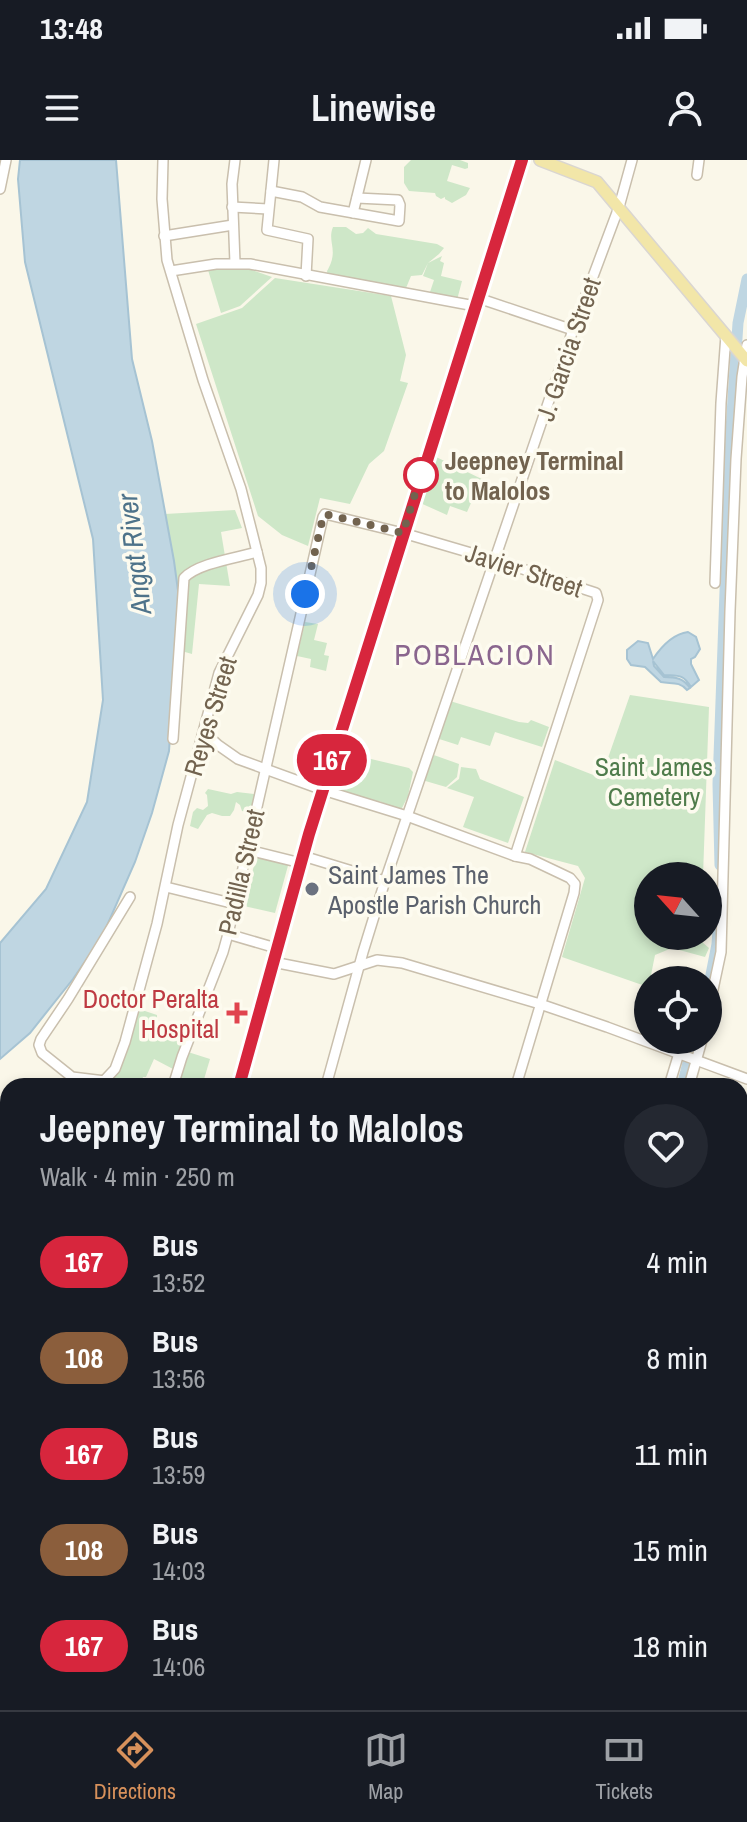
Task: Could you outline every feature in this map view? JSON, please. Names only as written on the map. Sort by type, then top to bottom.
[{"type":"main road","points":[[241,1078],[323,790],[522,160]]},
{"type":"main road","points":[[540,160],[597,182],[745,355]]},
{"type":"street","points":[[0,189],[6,160]]},
{"type":"street","name":"Reyes Street","points":[[107,1078],[115,1069],[125,1042],[166,887],[178,825],[224,660],[258,595],[261,583],[261,568],[241,489],[203,380],[171,271],[164,236],[163,160]]},
{"type":"street","points":[[235,160],[232,184],[235,263]]},
{"type":"street","points":[[274,160],[267,230],[308,239],[306,276]]},
{"type":"street","points":[[353,213],[366,160]]},
{"type":"street","name":"J. Garcia Street","points":[[328,1078],[385,881],[573,330],[619,207],[632,160]]},
{"type":"street","points":[[697,175],[699,160]]},
{"type":"street","points":[[271,191],[302,197],[320,207],[399,221],[398,200],[357,198]]},
{"type":"street","points":[[232,207],[268,209]]},
{"type":"street","points":[[164,236],[233,225]]},
{"type":"street","points":[[171,271],[235,263],[269,267],[306,276],[476,302],[573,330]]},
{"type":"street","points":[[715,583],[721,403],[727,337]]},
{"type":"street","points":[[718,966],[721,952],[733,532],[745,355]]},
{"type":"street","name":"Javier Street","points":[[325,514],[403,533],[596,593],[598,600],[515,856]]},
{"type":"street","name":"Padilla Street","points":[[175,1078],[228,934],[325,514]]},
{"type":"street","points":[[173,739],[184,578],[197,568],[257,552]]},
{"type":"street","points":[[204,732],[238,759],[530,859],[570,878],[575,884],[518,1078]]},
{"type":"street","points":[[248,850],[385,881]]},
{"type":"street","points":[[166,887],[235,904]]},
{"type":"street","points":[[76,1078],[42,1053],[39,1045],[130,897]]},
{"type":"street","points":[[228,934],[276,948]]},
{"type":"street","points":[[363,952],[377,960],[410,965],[540,1004],[744,1078]]},
{"type":"street","points":[[273,962],[334,974],[377,960]]},
{"type":"street","points":[[688,1054],[689,1078]]},
{"type":"street","points":[[675,1078],[692,1054]]},
{"type":"street","points":[[238,1710],[245,1710]]},
{"type":"green space","points":[[411,160],[460,160],[468,163],[465,169],[452,165],[447,181],[470,188],[466,195],[452,203],[435,193],[409,191],[404,183],[404,167]]},
{"type":"green space","points":[[333,227],[346,227],[356,234],[368,228],[376,234],[437,244],[444,248],[428,263],[422,275],[411,276],[403,289],[328,276],[333,255]]},
{"type":"green space","points":[[442,256],[441,276],[462,281],[457,300],[429,295],[434,280],[423,276],[428,263]]},
{"type":"green space","points":[[208,270],[252,270],[272,277],[240,306],[221,313]]},
{"type":"green space","points":[[275,278],[391,296],[406,355],[400,381],[408,383],[384,451],[369,464],[350,504],[320,498],[308,546],[282,535],[258,516],[196,324],[242,308]]},
{"type":"green space","points":[[432,455],[490,483],[483,497],[475,494],[467,512],[450,506],[447,515],[418,502]]},
{"type":"green space","points":[[235,510],[242,528],[221,532],[230,586],[199,584],[192,654],[178,650],[179,598],[165,514]]},
{"type":"green space","points":[[305,622],[318,624],[314,640],[327,643],[324,655],[329,656],[326,671],[310,667],[311,659],[297,656]]},
{"type":"green space","name":"Saint James Cemetery","points":[[630,695],[709,707],[703,862],[634,862],[634,950],[667,950],[655,955],[653,966],[634,966],[634,982],[562,957],[585,878],[578,866],[525,852],[555,760],[601,778]]},
{"type":"green space","points":[[450,701],[519,722],[528,723],[531,720],[549,727],[542,747],[495,732],[490,746],[461,737],[458,745],[436,738]]},
{"type":"green space","points":[[348,749],[371,759],[409,768],[413,772],[402,808],[358,798],[347,792],[330,791],[330,776],[340,752]]},
{"type":"green space","points":[[431,754],[459,764],[457,777],[446,787],[422,780]]},
{"type":"green space","points":[[461,767],[476,769],[480,779],[524,797],[508,843],[463,827],[474,797],[447,788],[459,779]]},
{"type":"green space","points":[[208,789],[231,794],[254,794],[254,802],[246,812],[236,802],[230,816],[207,815],[198,829],[190,826],[193,812],[208,806],[205,793]]},
{"type":"green space","points":[[257,853],[289,862],[275,913],[244,906]]},
{"type":"green space","points":[[679,950],[708,950],[705,957]]},
{"type":"green space","points":[[139,1009],[157,1015],[157,1023],[185,1035],[173,1069],[154,1059],[146,1077],[112,1078],[118,1071]]},
{"type":"green space","points":[[188,1052],[210,1059],[204,1078],[180,1078]]},
{"type":"water","name":"Angat River","points":[[20,160],[116,160],[132,359],[152,441],[179,598],[169,751],[135,862],[102,937],[30,1033],[0,1059],[0,943],[46,889],[87,802],[103,700],[93,539],[25,262],[18,179]]},
{"type":"water","points":[[688,632],[696,637],[700,649],[691,659],[699,680],[691,687],[680,676],[664,675],[653,661],[664,677],[682,680],[690,688],[687,690],[678,684],[661,682],[645,667],[631,665],[627,659],[627,650],[638,641],[648,643],[653,659],[677,635]]},
{"type":"waterway","points":[[720,862],[718,784],[725,521],[738,323],[747,279]]},
{"type":"waterway","points":[[713,966],[716,950]]},
{"type":"waterway","points":[[684,1078],[690,1054]]},
{"type":"bus line","name":"167","points":[[241,1078],[309,834],[522,160]]},
{"type":"place","name":"Jeepney Terminal to Malolos","points":[[421,475]]},
{"type":"place","name":"Saint James The Apostle Parish Church","points":[[312,889]]},
{"type":"place","name":"Doctor Peralta Hospital","points":[[237,1013]]},
{"type":"district","name":"POBLACION","points":[[475,654]]},
{"type":"route","points":[[305,594],[325,514],[403,533],[422,471],[421,475]]}]
